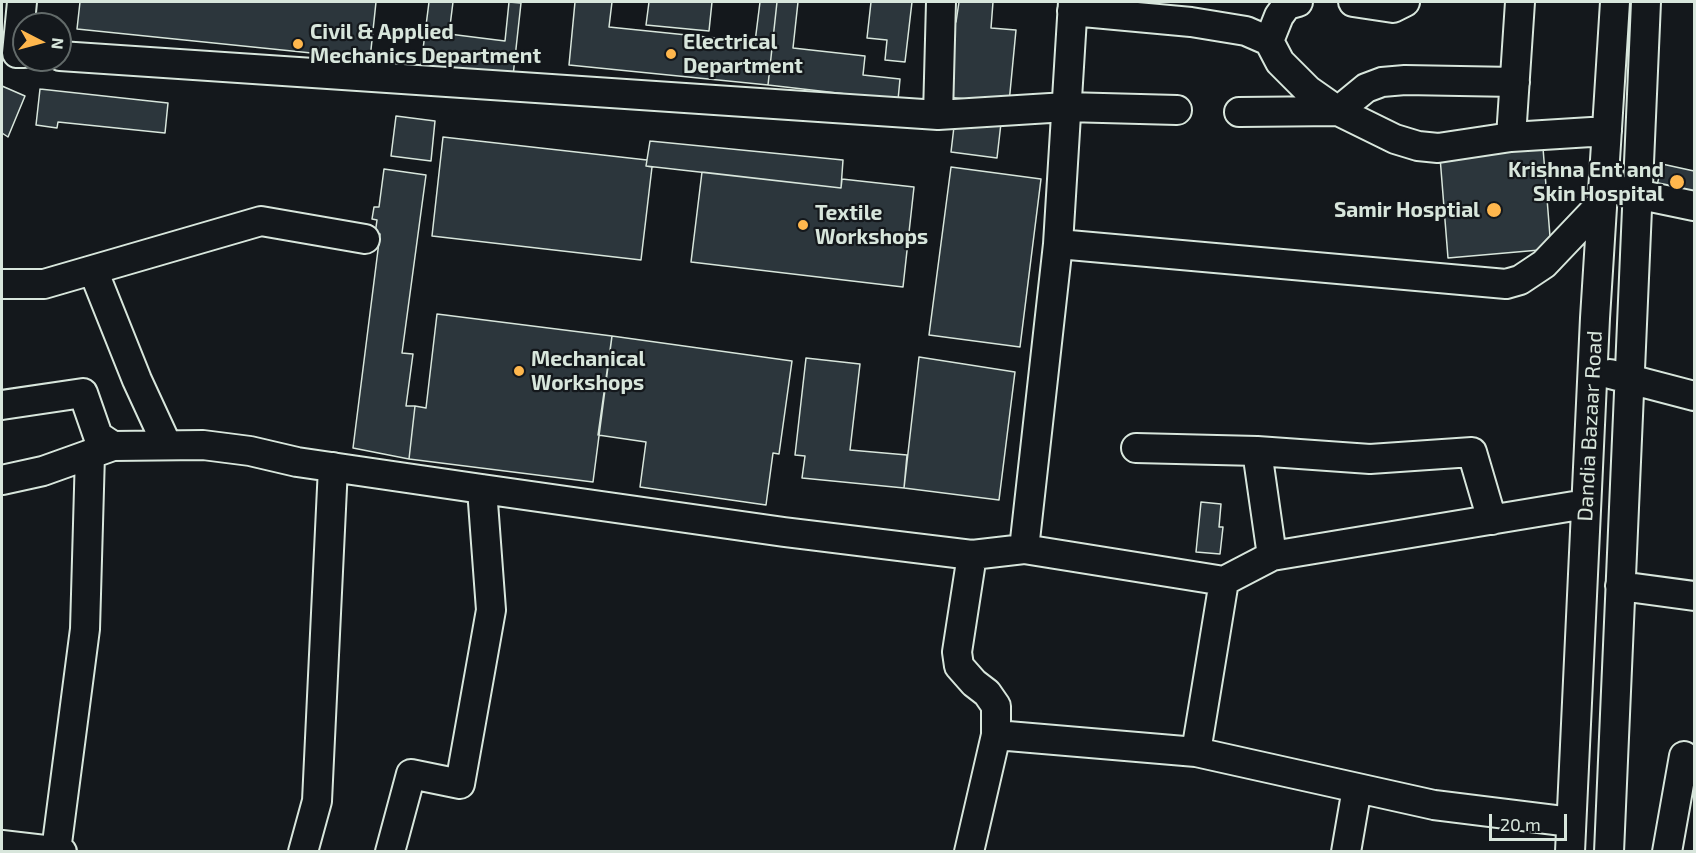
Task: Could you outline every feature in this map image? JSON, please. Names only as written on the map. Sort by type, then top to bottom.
[{"type":"street","points":[[938,115],[941,2]]},
{"type":"street","points":[[1269,41],[1279,16],[1287,5],[1298,2]]},
{"type":"street","points":[[1353,2],[1393,8],[1405,2]]},
{"type":"street","points":[[1511,137],[1520,2]]},
{"type":"street","name":"Dandia Bazaar Road","points":[[1570,852],[1592,370],[1615,2]]},
{"type":"street","points":[[1646,2],[1657,2]]},
{"type":"street","name":"Dandia Bazaar Road","points":[[1609,852],[1646,2]]},
{"type":"street","points":[[1024,549],[1058,244],[1072,6],[1181,12],[1246,31],[1269,41],[1280,62],[1300,83],[1338,111],[1378,132],[1418,146],[1438,148],[1511,137],[1607,131]]},
{"type":"street","points":[[72,57],[938,115],[1066,107],[1177,110]]},
{"type":"street","points":[[1239,112],[1338,111],[1366,88],[1382,82],[1405,80],[1515,82]]},
{"type":"street","points":[[1058,244],[1506,284],[1520,280],[1544,264],[1602,195],[1636,194],[1695,206]]},
{"type":"street","points":[[2,284],[44,284],[261,221],[365,239]]},
{"type":"street","points":[[93,270],[136,380],[167,445]]},
{"type":"street","points":[[1592,370],[1695,396]]},
{"type":"street","points":[[2,405],[83,393],[101,450],[85,629],[56,851]]},
{"type":"street","points":[[2,480],[43,471],[101,450],[204,445],[333,467],[784,532],[972,555],[1024,549],[1224,581],[1272,556],[1586,504]]},
{"type":"street","points":[[1136,448],[1257,451],[1370,459],[1472,452],[1492,520]]},
{"type":"street","points":[[1257,451],[1272,556]]},
{"type":"street","points":[[303,852],[316,801],[333,467]]},
{"type":"street","points":[[390,852],[411,774],[460,784],[490,610],[482,489]]},
{"type":"street","points":[[969,852],[996,735],[996,706],[987,693],[974,683],[959,666],[957,652],[972,555]]},
{"type":"street","points":[[1196,752],[1224,581]]},
{"type":"street","points":[[1620,585],[1695,596]]},
{"type":"street","points":[[996,735],[1196,752],[1434,804],[1571,822]]},
{"type":"street","points":[[1667,852],[1684,756]]},
{"type":"street","points":[[1346,852],[1357,788]]},
{"type":"street","points":[[2,845],[62,852]]},
{"type":"building","name":"Civil & Applied Mechanics Department","points":[[80,2],[376,2],[370,59],[77,29]]},
{"type":"building","points":[[429,2],[453,2],[449,34],[505,41],[509,2],[521,3],[513,76],[421,65]]},
{"type":"building","name":"Electrical Department","points":[[575,2],[612,2],[609,27],[755,42],[760,2],[777,2],[768,85],[569,65]]},
{"type":"building","name":"Electrical Department","points":[[649,2],[712,2],[709,31],[646,25]]},
{"type":"building","points":[[777,2],[798,2],[793,48],[865,56],[863,75],[900,79],[898,100],[768,85]]},
{"type":"building","points":[[871,2],[912,2],[905,62],[885,60],[887,40],[867,38]]},
{"type":"building","points":[[959,2],[993,2],[991,28],[1016,30],[1009,103],[946,97],[949,21],[956,22]]},
{"type":"building","points":[[2,86],[25,96],[8,137],[2,133]]},
{"type":"building","points":[[40,89],[168,103],[165,133],[58,122],[57,128],[36,125]]},
{"type":"building","points":[[396,116],[435,121],[431,161],[391,156]]},
{"type":"building","points":[[955,118],[1001,123],[997,158],[951,152]]},
{"type":"building","points":[[443,137],[647,160],[646,166],[652,167],[641,260],[432,236]]},
{"type":"building","points":[[650,141],[843,160],[841,188],[646,166]]},
{"type":"building","points":[[1543,148],[1551,249],[1448,258],[1440,157]]},
{"type":"building","points":[[1662,164],[1694,171],[1694,199],[1655,194]]},
{"type":"building","points":[[951,167],[1041,179],[1020,347],[929,335]]},
{"type":"building","points":[[384,169],[426,175],[402,353],[413,354],[406,406],[415,406],[409,459],[353,448],[380,234],[375,234],[377,220],[372,219],[374,207],[379,207]]},
{"type":"building","name":"Textile Workshops","points":[[702,172],[841,188],[842,179],[914,187],[903,287],[691,262]]},
{"type":"building","name":"Mechanical Workshops","points":[[437,314],[612,336],[593,482],[409,459],[415,406],[426,408]]},
{"type":"building","name":"Mechanical Workshops","points":[[612,336],[792,361],[779,454],[773,453],[766,505],[640,487],[646,442],[598,435]]},
{"type":"building","points":[[919,357],[1015,372],[999,500],[904,488]]},
{"type":"building","points":[[806,358],[860,364],[850,450],[907,455],[904,488],[802,478],[805,456],[795,455]]},
{"type":"building","points":[[1201,502],[1221,504],[1219,527],[1223,527],[1220,554],[1196,552]]},
{"type":"place","name":"Civil & Applied Mechanics Department","points":[[298,44]]},
{"type":"place","name":"Electrical Department","points":[[671,54]]},
{"type":"place","name":"Krishna Ent and Skin Hospital","points":[[1677,182]]},
{"type":"place","name":"Samir Hosptial","points":[[1494,210]]},
{"type":"place","name":"Textile Workshops","points":[[803,225]]},
{"type":"place","name":"Mechanical Workshops","points":[[519,371]]}]
